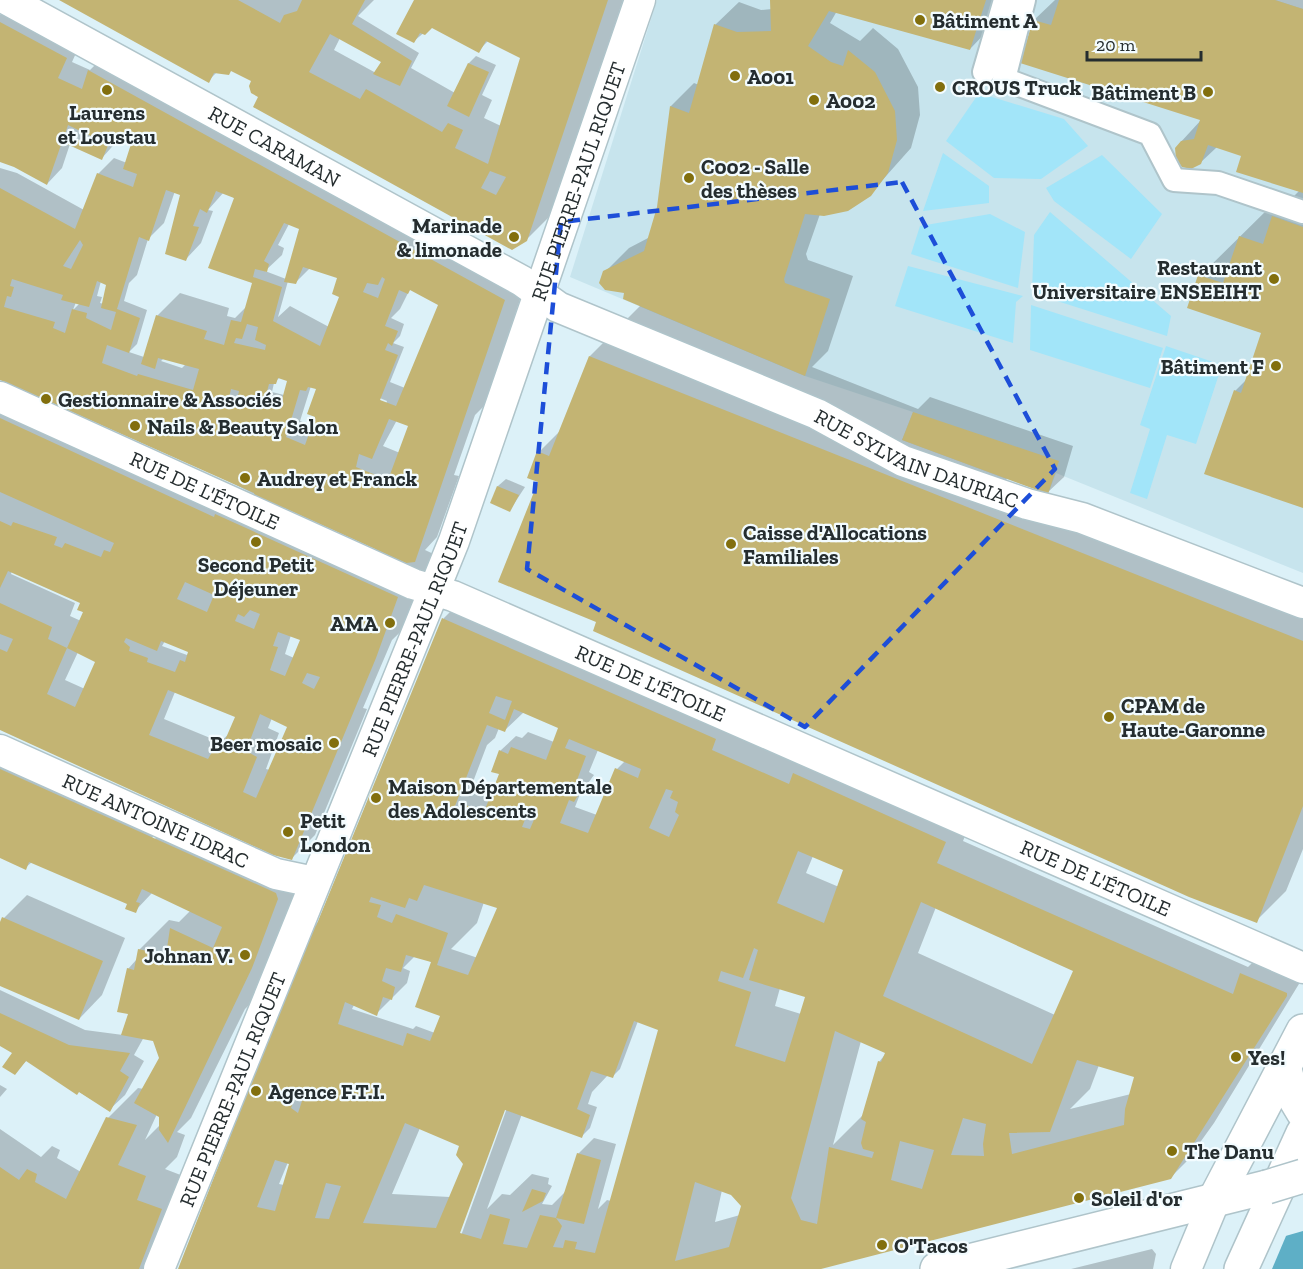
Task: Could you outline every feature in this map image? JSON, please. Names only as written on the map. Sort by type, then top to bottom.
[{"type":"main road","points":[[1216,1197],[1293,1090],[1303,1031]]},
{"type":"main road","points":[[1241,1269],[1303,1133]]},
{"type":"main road","points":[[937,1269],[983,1263],[1216,1197],[1267,1187],[1303,1176]]},
{"type":"main road","points":[[1267,1187],[1303,1188]]},
{"type":"street","name":"RUE CARAMAN","points":[[8,0],[522,281],[540,294]]},
{"type":"street","name":"RUE PIERRE-PAUL RIQUET","points":[[159,1269],[314,882],[434,591],[540,294],[640,0]]},
{"type":"street","points":[[984,72],[1005,0]]},
{"type":"street","points":[[1024,0],[1004,79],[1150,134],[1174,180],[1218,183],[1303,212]]},
{"type":"street","name":"RUE SYLVAIN DAURIAC","points":[[540,294],[558,307],[817,414],[903,461],[1027,504],[1082,518],[1303,603]]},
{"type":"street","name":"RUE DE L'ÉTOILE","points":[[0,397],[413,584],[474,605],[1303,968]]},
{"type":"street","name":"RUE ANTOINE IDRAC","points":[[0,750],[276,874],[314,882]]},
{"type":"street","points":[[1186,1269],[1216,1197]]},
{"type":"highlighted area","points":[[902,182],[1055,469],[805,727],[527,569],[561,222]]},
{"type":"shaded area","points":[[657,0],[1275,0],[1303,9],[1303,573],[1056,473],[1048,494],[902,440],[913,412],[805,376],[570,277]]},
{"type":"shaded area","points":[[979,93],[1064,119],[1088,146],[1041,179],[994,178],[946,141]]},
{"type":"shaded area","points":[[943,153],[989,186],[989,203],[923,211]]},
{"type":"shaded area","points":[[1102,155],[1162,214],[1131,259],[1054,201],[1046,188]]},
{"type":"shaded area","points":[[1050,212],[1171,316],[1167,336],[1032,293],[1034,235]]},
{"type":"shaded area","points":[[990,214],[1025,232],[1018,288],[911,254],[920,226]]},
{"type":"shaded area","points":[[908,266],[1023,296],[1016,302],[1013,343],[895,306]]},
{"type":"shaded area","points":[[1031,305],[1163,348],[1150,388],[1030,350]]},
{"type":"shaded area","points":[[1166,346],[1222,365],[1196,444],[1167,435],[1147,499],[1130,493],[1150,429],[1140,425]]},
{"type":"shaded area","points":[[1303,1196],[1303,1269],[1272,1269]]},
{"type":"pier","points":[[1303,1193],[1303,1231],[1282,1237],[1300,1195]]},
{"type":"building","points":[[59,0],[238,0],[280,23],[284,15],[297,11],[302,0],[365,0],[352,24],[412,61],[400,86],[373,74],[381,62],[330,34],[309,72],[360,99],[366,89],[442,132],[448,123],[463,130],[455,148],[488,164],[520,58],[486,41],[479,53],[432,28],[425,35],[420,33],[414,43],[396,34],[414,0],[608,0],[527,241],[512,250],[253,107],[258,97],[251,93],[249,86],[251,81],[231,71],[229,75],[214,73],[209,83]],"holes":[[[490,171],[506,177],[496,195],[481,188]]]},
{"type":"building","points":[[770,0],[986,0],[970,50],[829,11],[808,46],[831,62],[843,66],[848,50],[875,72],[895,111],[897,140],[888,173],[871,196],[848,211],[824,216],[805,214],[784,279],[785,283],[830,299],[805,376],[623,299],[624,293],[605,290],[599,283],[603,271],[644,251],[657,207],[670,106],[689,113],[714,24],[737,32],[771,31]]},
{"type":"building","name":"Bâtiment B","points":[[1059,0],[1275,0],[1303,9],[1303,193],[1236,172],[1241,156],[1208,145],[1201,164],[1191,169],[1182,167],[1176,159],[1175,148],[1181,141],[1194,139],[1200,120],[1020,63],[1033,20],[1051,25]]},
{"type":"building","points":[[0,22],[67,58],[58,78],[82,89],[88,70],[505,300],[415,562],[406,563],[284,508],[283,510],[255,497],[254,493],[0,380],[0,188],[75,229],[97,173],[133,187],[137,174],[123,169],[131,144],[111,138],[102,160],[62,142],[47,185],[0,162]],"holes":[[[68,125],[95,138],[92,146],[65,134]],[[166,190],[180,195],[165,254],[186,261],[199,227],[193,226],[200,209],[207,213],[216,191],[234,198],[208,268],[252,283],[241,322],[231,320],[224,345],[204,339],[207,331],[156,315],[141,364],[155,369],[158,358],[199,369],[193,390],[138,374],[137,376],[102,363],[107,345],[129,353],[140,318],[117,309],[139,237],[149,241]],[[284,223],[299,229],[284,282],[296,284],[303,267],[337,278],[332,294],[339,297],[320,346],[273,321],[282,287],[253,277],[255,269],[267,272],[269,264],[264,261]],[[80,240],[83,245],[71,269],[63,266]],[[382,277],[385,279],[378,298],[363,292],[367,283],[378,285]],[[12,279],[63,295],[61,300],[89,307],[97,281],[106,285],[101,308],[116,312],[111,330],[86,318],[87,313],[72,309],[65,333],[53,328],[55,322],[4,307],[7,296],[11,297],[14,287],[10,286]],[[399,290],[408,294],[410,290],[438,305],[396,406],[380,400],[398,355],[385,350],[388,343],[392,346],[398,331],[385,326]],[[247,324],[258,327],[255,340],[266,345],[265,350],[234,343],[236,338],[242,339]],[[278,378],[287,381],[281,403],[265,399],[269,384],[276,384]],[[308,387],[316,389],[307,414],[315,417],[305,445],[286,437],[300,390],[306,391]],[[231,389],[239,391],[236,406],[228,403]],[[389,419],[408,426],[388,480],[356,467],[359,454],[372,459]]]},
{"type":"building","points":[[468,63],[489,72],[469,117],[447,106]]},
{"type":"building","name":"Bâtiment F","points":[[1272,216],[1303,227],[1303,508],[1204,474],[1234,390],[1241,393],[1261,333],[1187,308],[1198,275],[1223,283],[1239,236],[1263,244]]},
{"type":"building","points":[[589,356],[1303,641],[1303,806],[1257,923],[1189,897],[593,631],[596,622],[498,582],[538,482],[527,478],[537,451],[549,456]]},
{"type":"building","points":[[913,412],[1059,461],[1048,494],[902,440]]},
{"type":"building","points":[[0,418],[214,517],[215,514],[398,597],[376,658],[292,860],[273,855],[0,730],[0,649],[7,652],[13,639],[0,634],[0,603],[52,627],[48,639],[67,648],[83,612],[77,610],[80,603],[8,571],[0,588],[0,521],[11,526],[13,522],[57,537],[54,545],[62,548],[65,543],[101,557],[104,550],[110,552],[114,543],[0,492]],"holes":[[[185,582],[214,595],[207,612],[177,599]],[[250,610],[260,614],[254,629],[235,621],[238,614],[244,617]],[[278,632],[300,640],[285,676],[270,670],[278,647],[273,646]],[[126,638],[157,651],[161,641],[188,652],[185,662],[180,660],[175,672],[147,662],[148,658],[129,651],[130,647],[124,642]],[[67,648],[95,662],[75,707],[47,694]],[[307,673],[320,677],[314,689],[302,683]],[[168,690],[235,717],[222,747],[216,745],[208,759],[149,735]],[[260,714],[287,727],[256,798],[243,792],[257,757],[246,751]]]},
{"type":"building","points":[[497,486],[519,495],[510,512],[490,503]]},
{"type":"building","points":[[442,618],[716,739],[712,750],[789,784],[793,773],[946,842],[937,863],[1233,994],[1240,973],[1287,993],[1287,996],[1171,1179],[821,1269],[178,1269],[313,925],[316,926]],"holes":[[[496,696],[512,701],[505,720],[489,713]],[[514,709],[558,728],[546,760],[511,747],[508,754],[499,750],[491,772],[499,774],[484,812],[463,804],[459,813],[453,811],[487,725],[505,732]],[[569,739],[641,769],[638,778],[615,768],[588,833],[560,823],[569,800],[574,802],[580,792],[574,788],[586,756],[565,748]],[[666,789],[673,791],[670,798],[678,802],[675,812],[679,815],[669,837],[649,828]],[[528,812],[536,815],[530,829],[522,827]],[[798,851],[843,870],[824,923],[777,903]],[[424,885],[497,908],[468,975],[437,965],[448,933],[396,914],[392,923],[377,917],[381,905],[369,902],[371,897],[405,908],[409,898],[417,901]],[[921,902],[1073,971],[1032,1064],[883,996]],[[754,948],[758,950],[749,980],[805,997],[785,1062],[735,1046],[751,992],[718,981],[721,971],[743,978]],[[406,955],[431,962],[415,1007],[440,1016],[430,1041],[407,1033],[403,1046],[338,1024],[345,1002],[377,1016],[383,997],[392,1000],[395,987],[382,981],[386,968],[401,972]],[[634,1021],[658,1030],[595,1253],[575,1249],[577,1242],[565,1240],[563,1248],[553,1247],[562,1226],[556,1218],[540,1215],[527,1248],[503,1244],[510,1219],[490,1214],[481,1239],[460,1233],[505,1110],[582,1138],[590,1115],[577,1109],[591,1071],[613,1078]],[[835,1031],[885,1053],[881,1062],[878,1061],[861,1119],[866,1122],[861,1143],[863,1149],[874,1152],[872,1158],[829,1147],[817,1224],[801,1220],[791,1198]],[[1077,1060],[1134,1077],[1125,1109],[1124,1125],[1012,1154],[1009,1133],[1050,1132]],[[296,1095],[303,1098],[298,1113],[291,1108]],[[963,1118],[986,1124],[984,1156],[951,1155]],[[405,1123],[459,1146],[456,1155],[463,1164],[436,1228],[363,1223]],[[900,1141],[934,1150],[922,1189],[891,1180]],[[275,1160],[289,1164],[275,1211],[257,1207]],[[695,1182],[731,1195],[741,1206],[729,1247],[675,1261]],[[326,1183],[341,1186],[329,1219],[315,1218]]]},
{"type":"building","points":[[0,769],[276,893],[278,899],[252,968],[168,1143],[159,1130],[159,1117],[134,1103],[159,1058],[153,1041],[121,1035],[128,1014],[117,1012],[127,968],[134,970],[138,949],[166,955],[170,928],[213,948],[222,927],[142,889],[136,902],[140,903],[136,913],[125,909],[127,904],[29,862],[26,870],[0,858]]},
{"type":"building","points":[[2,917],[103,961],[79,1020],[0,986],[0,922]]},
{"type":"building","points":[[0,1013],[69,1045],[130,1053],[120,1071],[129,1077],[110,1112],[79,1092],[77,1095],[26,1061],[15,1075],[2,1067],[12,1053],[0,1046]]},
{"type":"building","points":[[106,1117],[137,1125],[118,1165],[146,1176],[137,1200],[162,1209],[139,1269],[0,1269],[0,1167],[19,1180],[27,1169],[37,1174],[35,1182],[66,1199]]},
{"type":"building","points":[[577,1153],[601,1160],[584,1224],[556,1218]]},
{"type":"building","points":[[532,1189],[546,1193],[543,1201],[522,1212]]},
{"type":"place","name":"Bâtiment A","points":[[920,20]]},
{"type":"place","name":"A001","points":[[735,76]]},
{"type":"place","name":"CROUS Truck","points":[[940,87]]},
{"type":"place","name":"Laurens et Loustau","points":[[107,90]]},
{"type":"place","name":"Bâtiment B","points":[[1208,92]]},
{"type":"place","name":"A002","points":[[814,100]]},
{"type":"place","name":"C002 - Salle des thèses","points":[[689,178]]},
{"type":"place","name":"Marinade & limonade","points":[[514,237]]},
{"type":"place","name":"Restaurant Universitaire ENSEEIHT","points":[[1274,279]]},
{"type":"place","name":"Bâtiment F","points":[[1276,366]]},
{"type":"place","name":"Gestionnaire & Associés","points":[[46,399]]},
{"type":"place","name":"Nails & Beauty Salon","points":[[135,426]]},
{"type":"place","name":"Audrey et Franck","points":[[245,478]]},
{"type":"place","name":"Second Petit Déjeuner","points":[[256,542]]},
{"type":"place","name":"Caisse d'Allocations Familiales","points":[[731,544]]},
{"type":"place","name":"AMA","points":[[390,623]]},
{"type":"place","name":"CPAM de Haute-Garonne","points":[[1109,717]]},
{"type":"place","name":"Beer mosaic","points":[[334,743]]},
{"type":"place","name":"Maison Départementale des Adolescents","points":[[376,798]]},
{"type":"place","name":"Petit London","points":[[288,832]]},
{"type":"place","name":"Johnan V.","points":[[245,955]]},
{"type":"place","name":"Yes!","points":[[1236,1057]]},
{"type":"place","name":"Agence F.T.I.","points":[[256,1091]]},
{"type":"place","name":"The Danu","points":[[1172,1151]]},
{"type":"place","name":"Soleil d'or","points":[[1079,1198]]},
{"type":"place","name":"O'Tacos","points":[[882,1245]]}]
